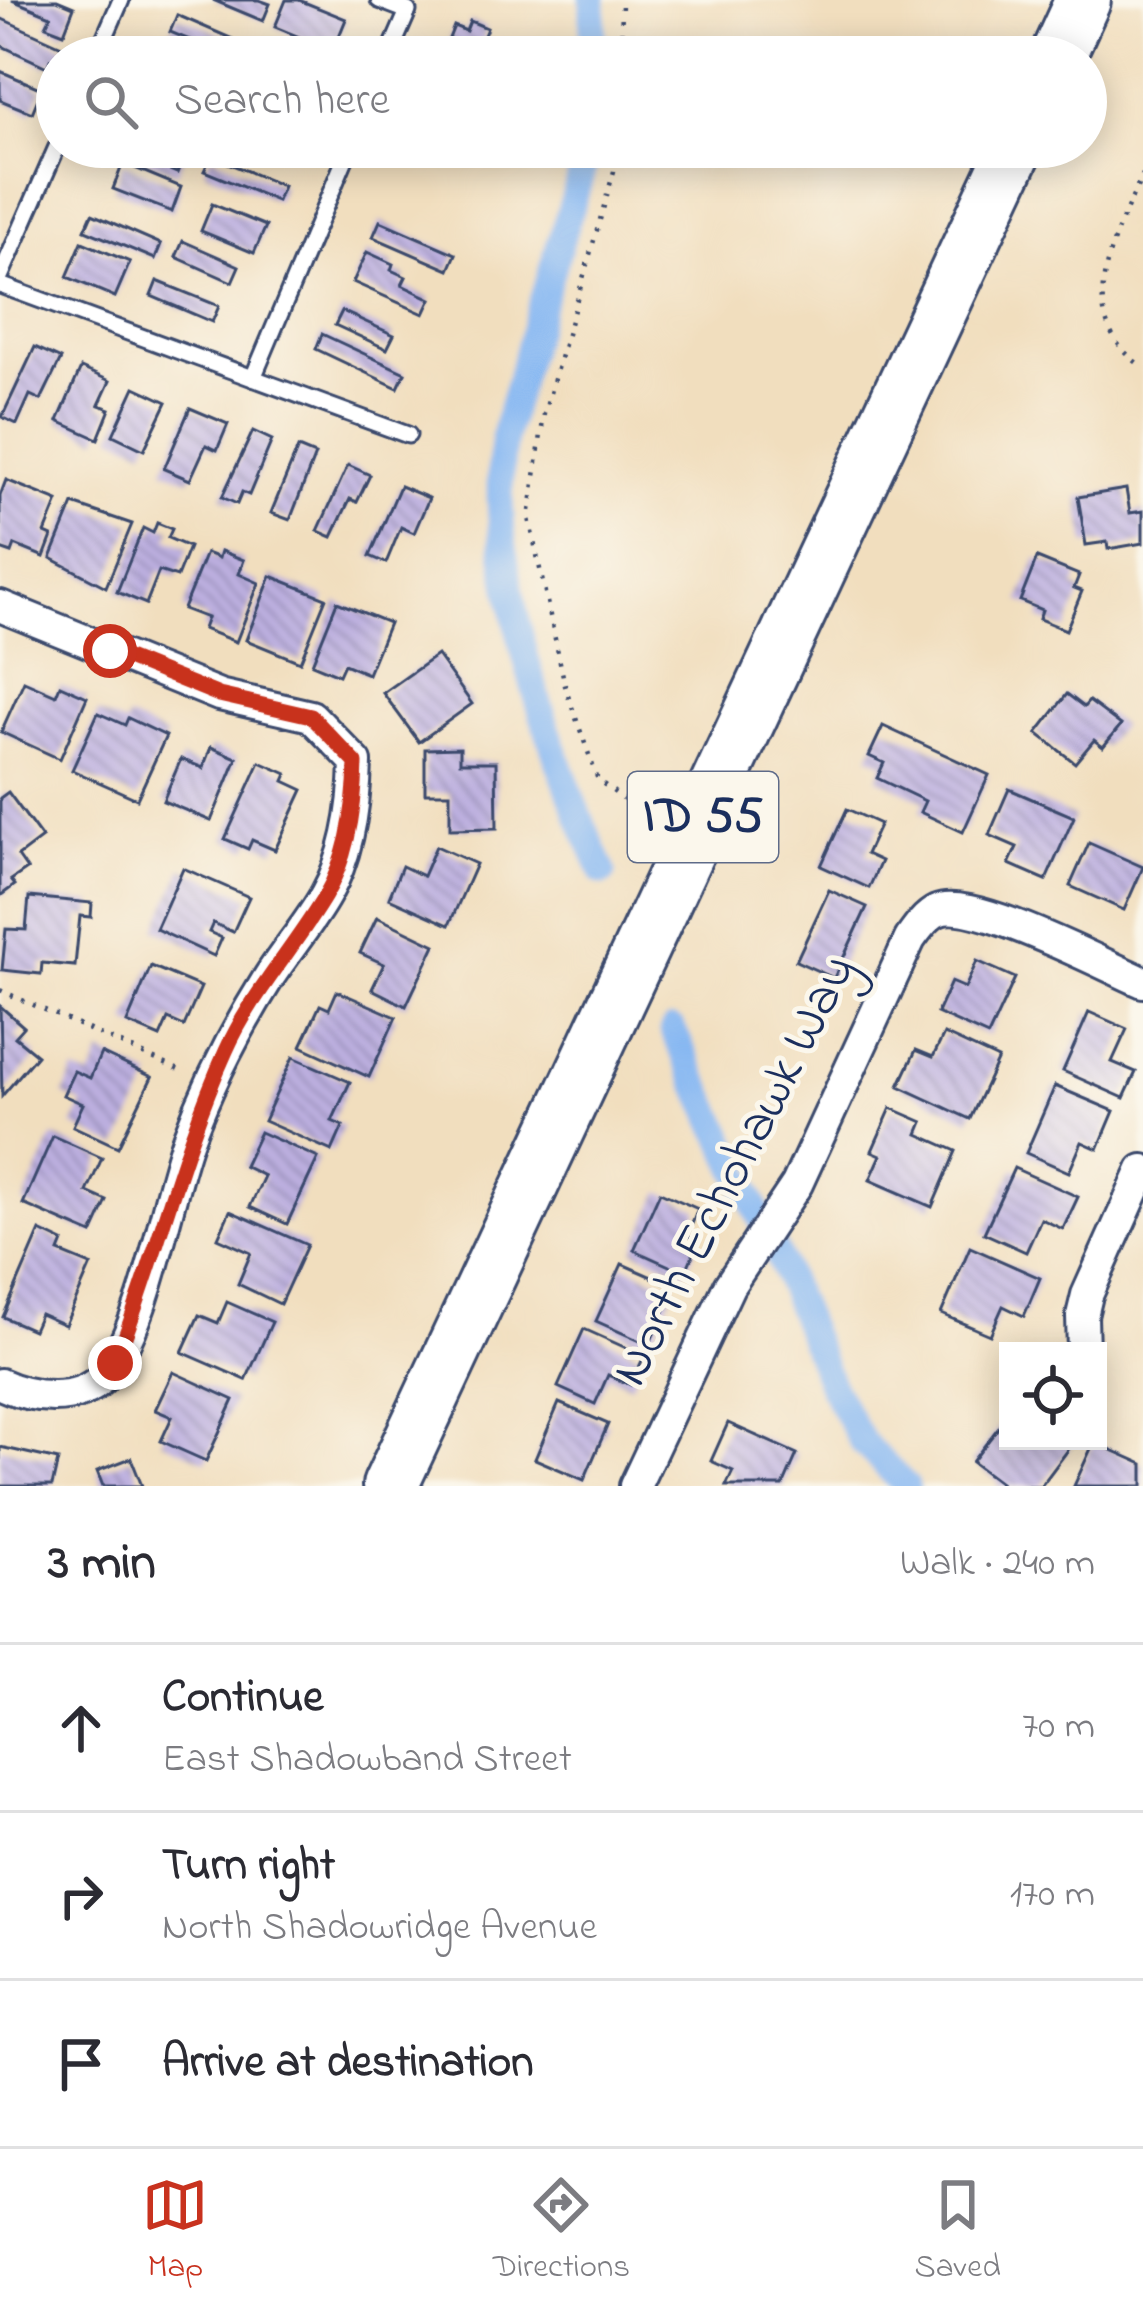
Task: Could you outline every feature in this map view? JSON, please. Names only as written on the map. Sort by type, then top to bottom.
[{"type":"highway","points":[[1067,36],[1083,0]]},
{"type":"highway","name":"ID 55","points":[[390,1486],[1006,168]]},
{"type":"street","points":[[0,606],[219,695],[311,716],[356,763],[355,811],[328,891],[229,1045],[187,1142],[146,1285],[115,1363],[80,1393],[21,1394],[0,1384]]},
{"type":"street","name":"North Echohawk Way","points":[[635,1486],[729,1286],[797,1184],[910,939],[938,910],[978,910],[1143,982]]},
{"type":"street","points":[[1083,1342],[1087,1295],[1143,1170]]},
{"type":"lane","points":[[105,36],[121,0]]},
{"type":"lane","points":[[379,0],[408,11],[397,36]]},
{"type":"lane","points":[[48,168],[0,281],[408,435]]},
{"type":"lane","points":[[253,378],[341,168]]},
{"type":"path","points":[[621,36],[622,0]]},
{"type":"path","points":[[614,168],[544,414],[529,518],[566,690],[598,780],[639,811]]},
{"type":"path","points":[[1143,174],[1102,274],[1102,299],[1113,337],[1126,356],[1143,368]]},
{"type":"path","points":[[0,990],[196,1078]]},
{"type":"building","points":[[12,0],[57,0],[74,7],[64,33],[46,26],[51,16]]},
{"type":"building","points":[[213,0],[259,0],[270,4],[263,21]]},
{"type":"building","points":[[286,0],[299,0],[346,19],[339,36],[297,36],[275,27]]},
{"type":"building","points":[[177,15],[226,36],[180,36],[170,32]]},
{"type":"building","points":[[0,18],[40,36],[36,62],[0,45]]},
{"type":"building","points":[[470,21],[487,28],[484,36],[450,36],[454,26],[466,31]]},
{"type":"building","points":[[0,71],[36,86],[32,113],[0,100]]},
{"type":"building","points":[[121,168],[135,168],[181,187],[172,212],[113,189]]},
{"type":"building","points":[[240,168],[283,186],[277,201],[204,171]]},
{"type":"building","points":[[212,204],[266,226],[254,253],[201,231]]},
{"type":"building","points":[[92,214],[161,244],[155,259],[85,230]]},
{"type":"building","points":[[380,221],[456,254],[449,270],[373,237]]},
{"type":"building","points":[[183,241],[239,266],[232,282],[176,257]]},
{"type":"building","points":[[82,242],[130,262],[115,297],[67,277]]},
{"type":"building","points":[[367,252],[393,264],[391,270],[406,277],[402,285],[431,299],[424,314],[353,282]]},
{"type":"building","points":[[157,281],[219,306],[212,322],[151,296]]},
{"type":"building","points":[[342,311],[394,335],[387,349],[335,325]]},
{"type":"building","points":[[322,334],[405,373],[398,388],[316,349]]},
{"type":"building","points":[[35,347],[61,359],[41,400],[30,395],[17,424],[2,417]]},
{"type":"building","points":[[81,368],[110,381],[99,405],[110,409],[98,439],[58,421]]},
{"type":"building","points":[[135,387],[167,402],[144,450],[113,435]]},
{"type":"building","points":[[190,408],[228,424],[217,450],[206,445],[190,480],[164,469]]},
{"type":"building","points":[[253,431],[272,440],[249,495],[242,492],[237,504],[222,497]]},
{"type":"building","points":[[298,448],[315,455],[290,520],[271,513]]},
{"type":"building","points":[[348,465],[370,475],[357,502],[350,499],[332,537],[318,531]]},
{"type":"building","points":[[6,480],[58,501],[45,533],[52,536],[44,557],[15,545],[12,553],[0,549],[0,496]]},
{"type":"building","points":[[400,486],[429,498],[414,533],[401,527],[386,563],[370,556]]},
{"type":"building","points":[[1126,489],[1130,513],[1143,511],[1143,543],[1108,549],[1107,542],[1086,545],[1078,497]]},
{"type":"building","points":[[73,504],[132,524],[106,587],[51,558]]},
{"type":"building","points":[[157,523],[172,529],[168,538],[189,547],[177,577],[159,571],[146,604],[117,592],[143,528],[153,533]]},
{"type":"building","points":[[221,551],[244,560],[239,574],[259,583],[236,642],[203,629],[207,618],[183,609],[206,553],[219,558]]},
{"type":"building","points":[[1037,558],[1079,575],[1074,588],[1082,591],[1066,630],[1039,619],[1042,610],[1020,601]]},
{"type":"building","points":[[271,576],[326,598],[300,662],[246,640]]},
{"type":"building","points":[[337,602],[389,623],[368,674],[344,664],[339,675],[312,664]]},
{"type":"building","points":[[437,655],[472,704],[419,742],[383,693]]},
{"type":"building","points":[[24,681],[56,695],[60,685],[87,697],[60,759],[1,732]]},
{"type":"building","points":[[1067,694],[1084,707],[1089,701],[1121,725],[1103,747],[1094,740],[1075,763],[1037,733]]},
{"type":"building","points":[[98,713],[125,725],[128,718],[166,736],[137,799],[72,770]]},
{"type":"building","points":[[883,726],[989,775],[963,832],[920,812],[925,801],[877,778],[884,763],[869,756]]},
{"type":"building","points":[[211,747],[237,758],[211,821],[163,801],[181,759],[203,768]]},
{"type":"building","points":[[460,748],[460,762],[496,762],[497,828],[450,829],[450,793],[425,793],[425,749]]},
{"type":"building","points":[[260,762],[287,774],[284,781],[303,790],[275,850],[252,840],[248,849],[225,839]]},
{"type":"building","points":[[1009,789],[1074,817],[1046,880],[1009,864],[1017,847],[989,835]]},
{"type":"building","points":[[8,792],[42,838],[18,856],[27,869],[0,896],[0,798]]},
{"type":"building","points":[[847,809],[880,824],[866,854],[881,861],[869,888],[821,866]]},
{"type":"building","points":[[1089,843],[1143,867],[1124,910],[1070,886]]},
{"type":"building","points":[[436,846],[476,864],[449,925],[389,898],[402,866],[423,876]]},
{"type":"building","points":[[183,868],[249,897],[233,932],[213,923],[209,932],[222,938],[214,956],[156,929]]},
{"type":"building","points":[[829,890],[867,907],[834,978],[796,961]]},
{"type":"building","points":[[29,897],[92,903],[91,917],[80,916],[75,966],[42,963],[41,974],[2,970],[6,929],[26,930]]},
{"type":"building","points":[[377,917],[435,945],[406,1006],[372,989],[384,964],[360,953]]},
{"type":"building","points":[[977,961],[1015,978],[988,1036],[937,1013],[951,982],[965,988]]},
{"type":"building","points":[[151,966],[201,987],[184,1026],[168,1019],[160,1037],[127,1023]]},
{"type":"building","points":[[337,991],[396,1017],[369,1077],[301,1046],[320,1005],[329,1009]]},
{"type":"building","points":[[0,1006],[24,1027],[15,1037],[37,1055],[2,1096]]},
{"type":"building","points":[[1089,1012],[1127,1029],[1112,1062],[1136,1072],[1124,1098],[1063,1071]]},
{"type":"building","points":[[944,1034],[998,1059],[970,1119],[899,1086],[916,1050],[933,1057]]},
{"type":"building","points":[[101,1053],[152,1077],[118,1147],[73,1126],[83,1104],[63,1095],[74,1071],[90,1078]]},
{"type":"building","points":[[293,1057],[350,1082],[332,1121],[343,1126],[332,1151],[264,1121]]},
{"type":"building","points":[[1055,1086],[1114,1111],[1098,1149],[1082,1142],[1069,1172],[1026,1153]]},
{"type":"building","points":[[891,1108],[923,1122],[918,1134],[956,1151],[932,1207],[870,1180],[881,1155],[872,1151]]},
{"type":"building","points":[[260,1132],[318,1158],[287,1224],[250,1207],[264,1176],[244,1166]]},
{"type":"building","points":[[53,1136],[102,1158],[87,1192],[107,1201],[92,1234],[23,1204]]},
{"type":"building","points":[[1014,1168],[1078,1197],[1063,1229],[1041,1219],[1026,1252],[984,1233]]},
{"type":"building","points":[[660,1192],[698,1209],[687,1236],[699,1241],[685,1273],[634,1250]]},
{"type":"building","points":[[230,1211],[307,1245],[280,1304],[238,1284],[251,1253],[218,1238]]},
{"type":"building","points":[[40,1231],[63,1242],[59,1252],[91,1265],[65,1325],[40,1314],[33,1330],[3,1317]]},
{"type":"building","points":[[970,1247],[1040,1278],[1024,1316],[1003,1306],[990,1335],[941,1314]]},
{"type":"building","points":[[622,1264],[675,1287],[649,1345],[596,1321]]},
{"type":"building","points":[[227,1302],[272,1322],[246,1380],[182,1352],[199,1315],[218,1323]]},
{"type":"building","points":[[584,1329],[644,1356],[631,1385],[608,1375],[595,1404],[558,1387]]},
{"type":"building","points":[[173,1372],[234,1400],[206,1461],[161,1441],[172,1417],[155,1410]]},
{"type":"building","points":[[559,1403],[608,1424],[584,1480],[535,1459]]},
{"type":"building","points":[[728,1423],[797,1454],[783,1486],[726,1486],[733,1471],[711,1461]]},
{"type":"building","points":[[999,1427],[999,1450],[1068,1450],[1041,1486],[997,1486],[1000,1483],[972,1462]]},
{"type":"building","points":[[0,1447],[58,1460],[52,1486],[0,1486]]},
{"type":"building","points":[[1107,1448],[1143,1464],[1143,1486],[1074,1486],[1090,1450]]},
{"type":"building","points":[[131,1458],[142,1486],[103,1486],[97,1471]]},
{"type":"waterway","points":[[593,0],[593,36]]},
{"type":"waterway","points":[[583,168],[508,420],[500,488],[503,543],[526,659],[563,773],[603,872]]},
{"type":"waterway","points":[[673,1030],[781,1263],[830,1384],[862,1442],[906,1486]]},
{"type":"route","points":[[110,651],[219,695],[311,716],[356,763],[355,811],[328,891],[229,1045],[187,1142],[146,1285],[115,1363]]}]
